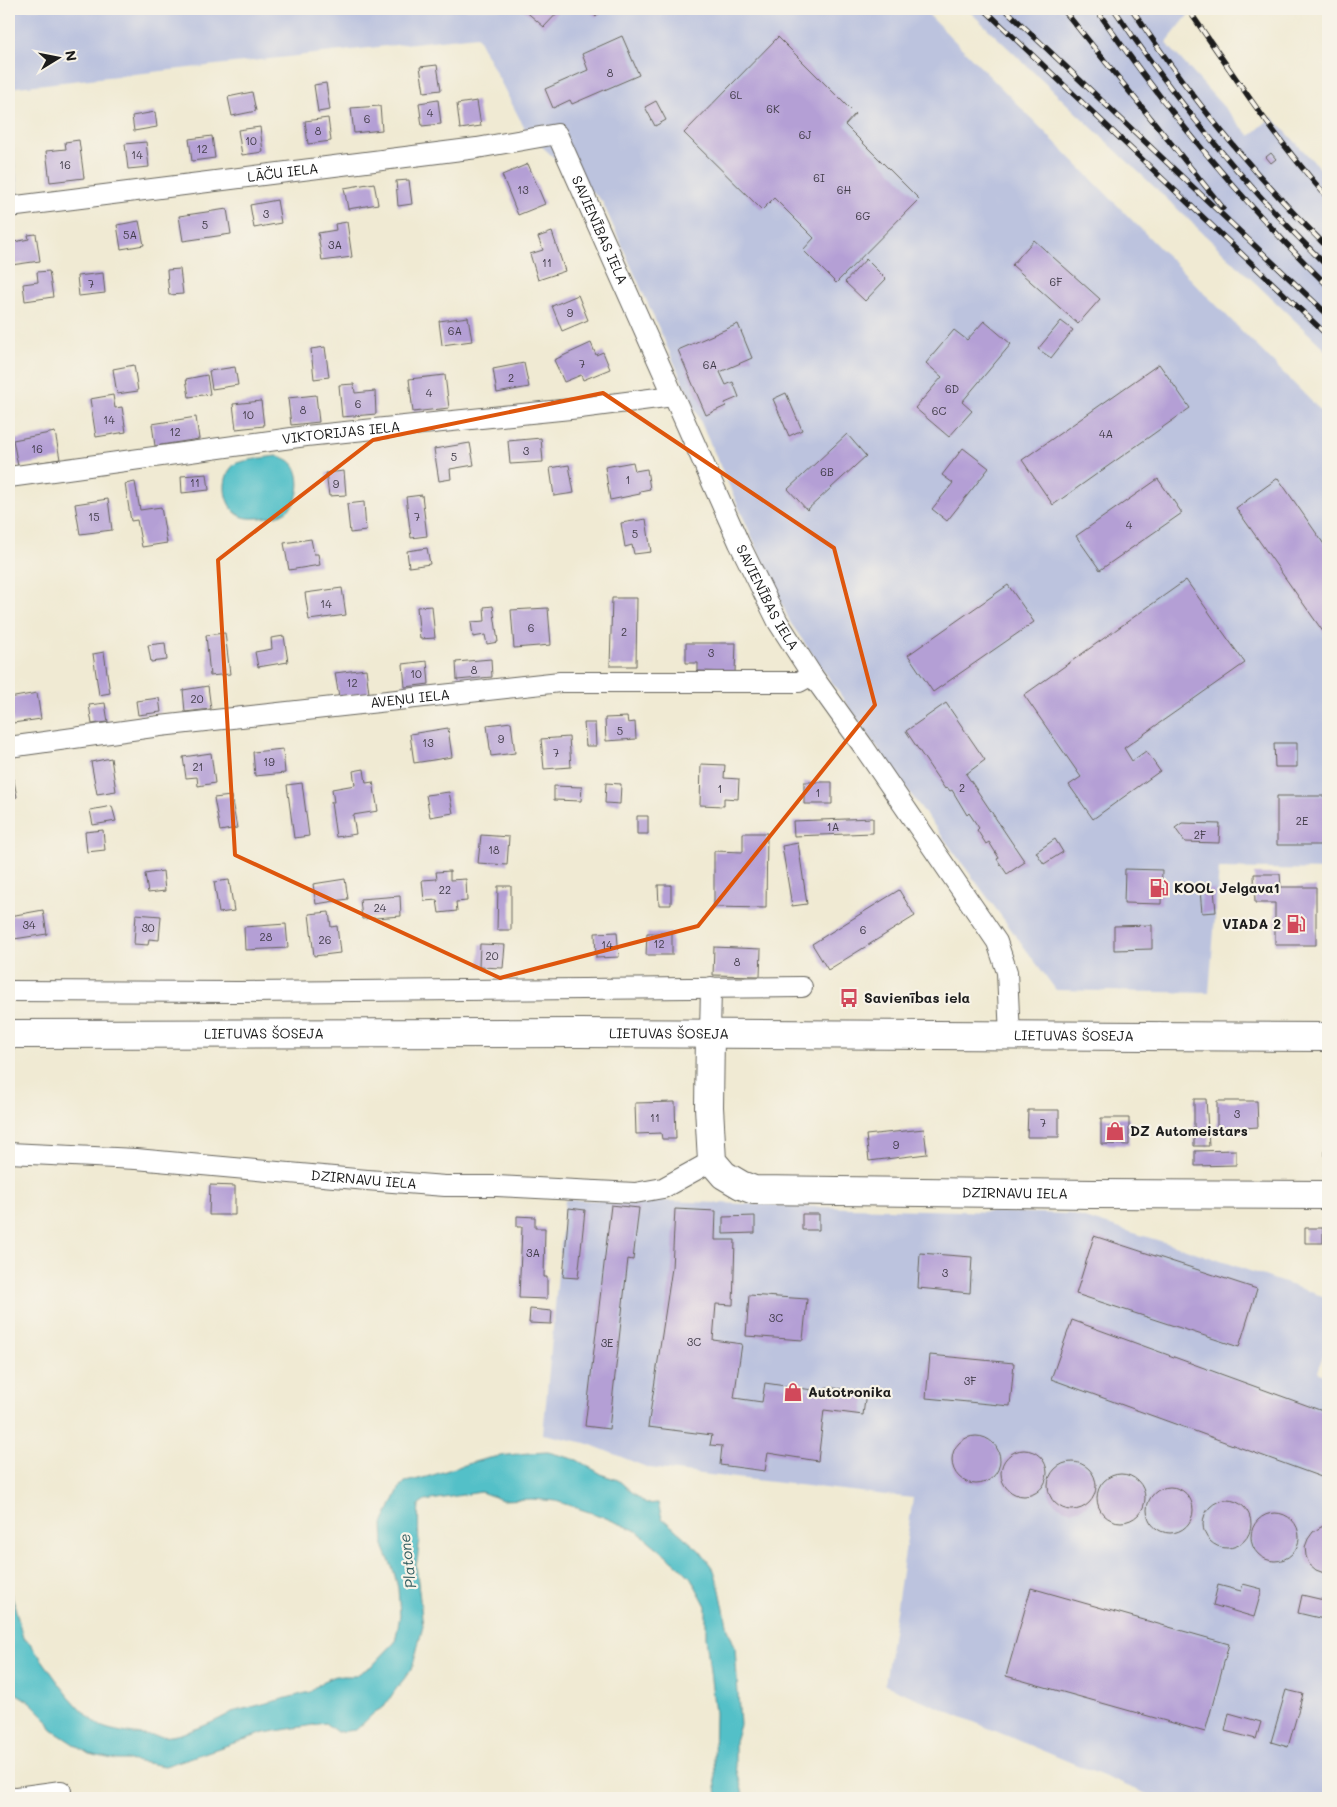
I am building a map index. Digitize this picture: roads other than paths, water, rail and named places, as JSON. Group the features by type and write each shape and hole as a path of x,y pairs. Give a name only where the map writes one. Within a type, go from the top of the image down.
{"main road":[{"name":"LIETUVAS ŠOSEJA","path":"9,1034 710,1034 1328,1037"},
{"path":"710,1034 709,1107 712,1161"},
{"name":"DZIRNAVU IELA","path":"712,1161 724,1175 754,1190 1328,1195"}],"street":[{"name":"LĀČU IELA","path":"9,207 477,148 558,134"},
{"name":"SAVIENĪBAS IELA","path":"558,134 673,396 778,622 812,675 997,942 1007,972 1010,1036"},
{"name":"VIKTORIJAS IELA","path":"9,477 306,436 580,408 673,396"},
{"name":"AVEŅU IELA","path":"9,747 160,726 560,682 799,682 812,675"},
{"path":"9,991 249,992 802,987"},
{"path":"710,1034 711,988"},
{"name":"DZIRNAVU IELA","path":"9,1153 136,1159 416,1184 635,1193 663,1188 712,1161"},
{"path":"9,1798 61,1791"}],"water":[{"path":"276,456 289,461 296,469 299,483 294,503 285,512 276,516 246,518 241,516 230,506 225,492 225,484 230,470 238,463"},
{"name":"Platone","path":"548,1452 577,1460 603,1475 618,1480 646,1504 658,1503 662,1518 700,1551 714,1570 728,1629 735,1647 740,1725 735,1741 735,1763 744,1798 717,1798 714,1761 715,1713 706,1638 706,1606 691,1578 637,1531 601,1516 556,1501 531,1499 502,1500 481,1492 425,1501 419,1505 416,1565 423,1626 412,1669 384,1707 375,1712 356,1730 337,1732 325,1723 264,1733 165,1766 117,1760 89,1754 52,1730 46,1718 30,1702 9,1689 9,1589 23,1638 30,1643 61,1687 79,1707 104,1728 134,1734 177,1735 220,1719 232,1712 310,1692 323,1681 336,1676 355,1676 373,1665 395,1642 400,1616 398,1588 394,1572 384,1548 383,1524 399,1489 405,1482 490,1458"}],"railway":[{"path":"984,9 1328,336"},
{"path":"1005,9 1328,315"},
{"path":"1063,9 1223,208"},
{"path":"1096,9 1149,82 1205,153 1265,221 1328,286"},
{"path":"1114,9 1163,78 1215,144 1270,207 1328,267"},
{"path":"1132,9 1176,73 1224,134 1274,192 1328,248"},
{"path":"1188,9 1272,129 1328,198"}],"place":[{"name":"KOOL Jelgava1","path":"1159,888"},
{"name":"VIADA 2","path":"1296,924"},
{"name":"Savienības iela","path":"849,998"},
{"name":"DZ Automeistars","path":"1115,1131"},
{"name":"Autotronika","path":"793,1392"}]}
